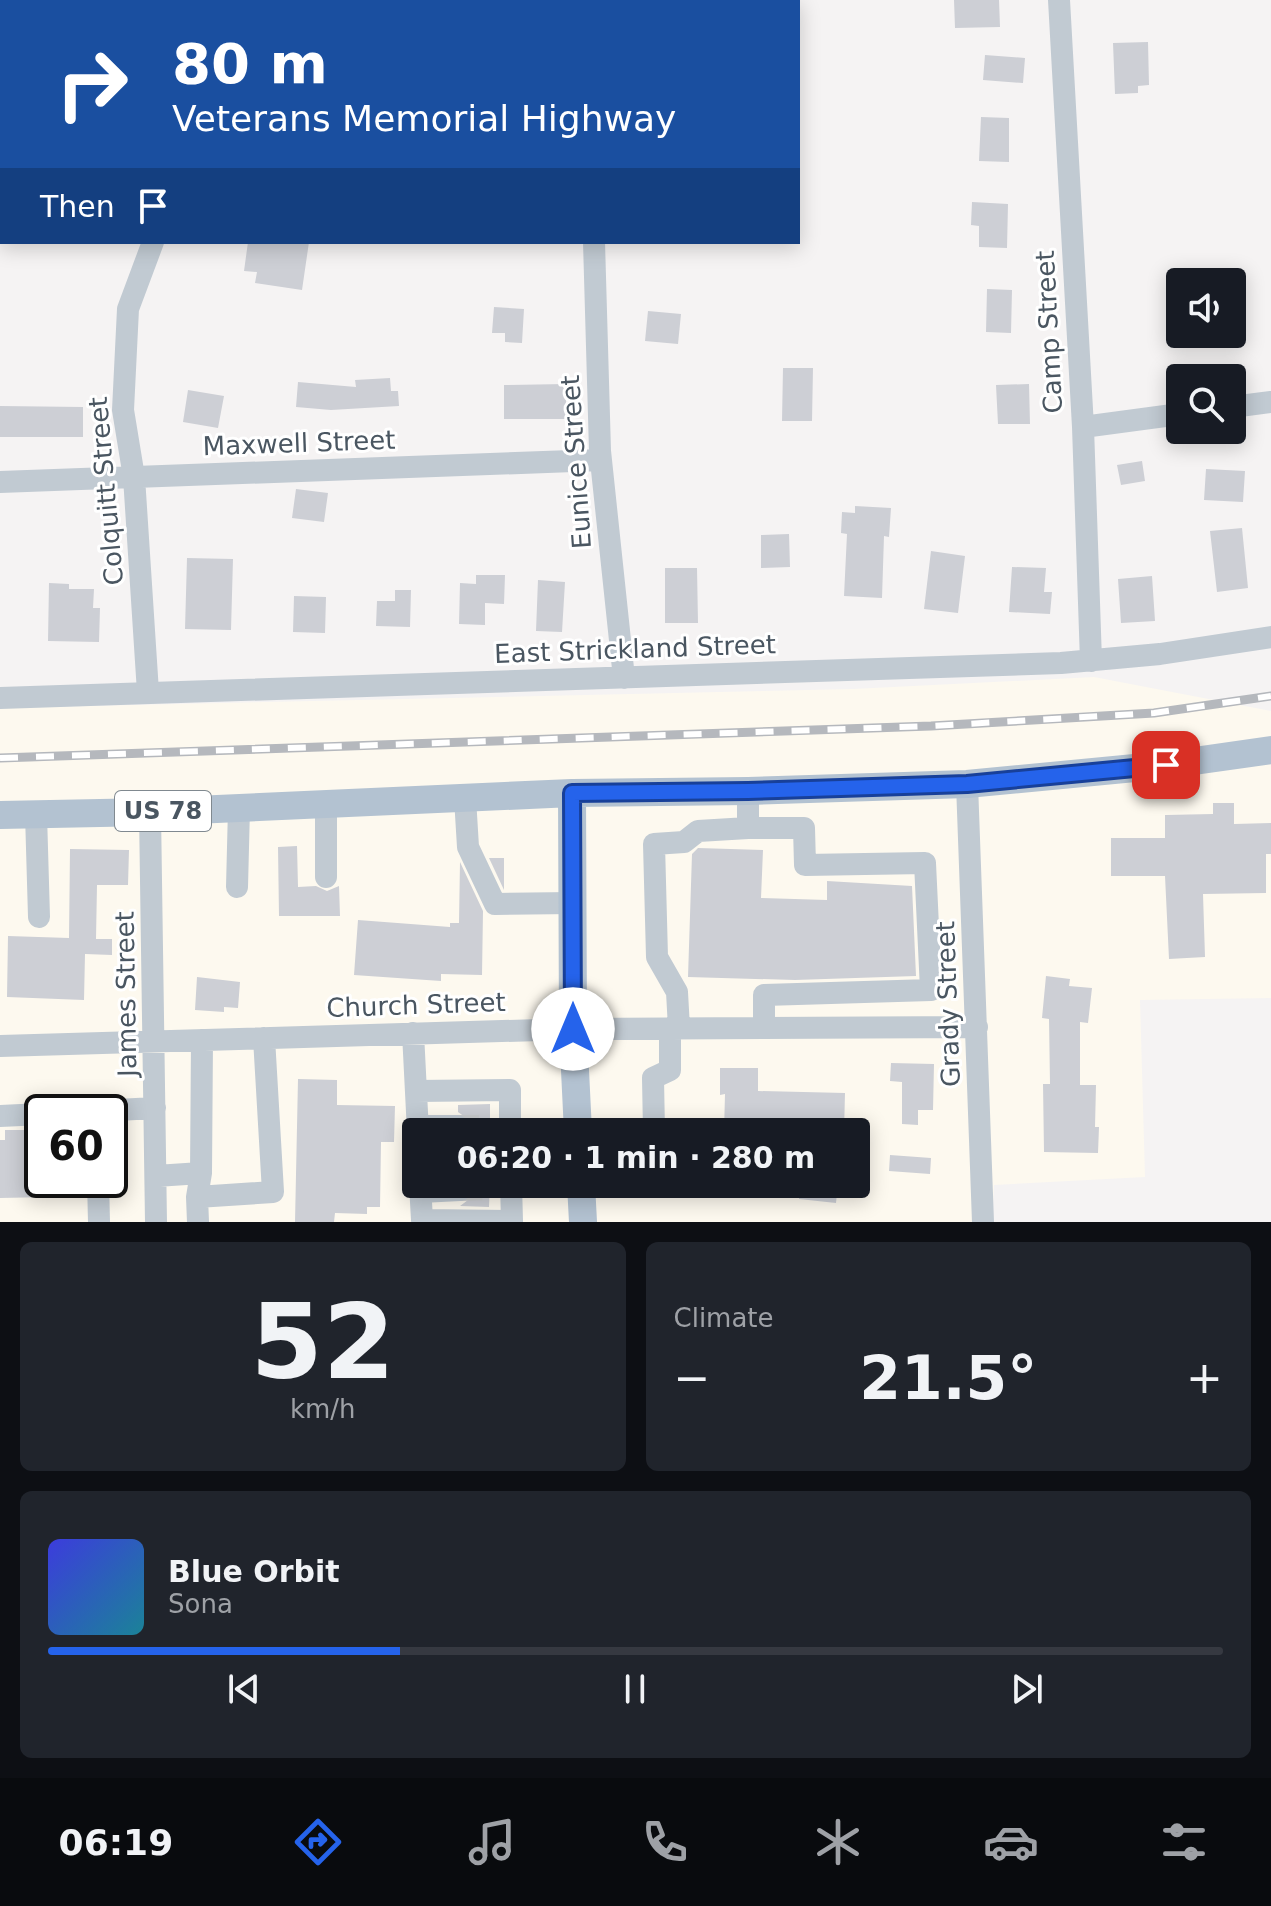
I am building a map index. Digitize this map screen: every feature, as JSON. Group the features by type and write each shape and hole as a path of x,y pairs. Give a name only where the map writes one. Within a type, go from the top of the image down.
{"main road":[{"name":"US 78","path":"0,815 150,812 572,793 967,784 1166,765 1271,750"},
{"path":"572,793 573,1029 577,1118"},
{"path":"582,1198 583,1222"}],"street":[{"name":"Camp Street","path":"1059,0 1083,427 1091,661"},
{"name":"Colquitt Street","path":"148,692 134,477 123,410 128,309 152,244"},
{"name":"Eunice Street","path":"594,244 600,460 624,678"},
{"path":"1246,405 1271,402"},
{"path":"1083,427 1166,416"},
{"name":"Maxwell Street","path":"0,482 600,460"},
{"name":"East Strickland Street","path":"0,698 1091,661 1271,637"},
{"name":"Grady Street","path":"967,784 983,1222"},
{"path":"748,791 748,828"},
{"path":"465,798 468,847 495,904 573,903"},
{"path":"326,804 326,877"},
{"path":"237,887 239,808"},
{"name":"James Street","path":"150,812 156,1222"},
{"path":"36,814 39,917"},
{"path":"654,1118 653,1078 670,1070 677,992 657,957 654,844 684,842 698,831 804,828 805,865 925,863 931,990 764,995 764,1028"},
{"name":"Church Street","path":"0,1046 573,1029 977,1027"},
{"path":"413,1033 417,1118"},
{"path":"197,1197 273,1192 264,1038"},
{"path":"198,1222 202,1040"},
{"path":"416,1091 510,1090 505,1118"},
{"path":"128,1110 155,1108"},
{"path":"0,1116 24,1115"},
{"path":"156,1176 201,1173"},
{"path":"98,1198 99,1222"},
{"path":"421,1198 422,1220 512,1221 506,1198"}],"shaded area":[{"path":"1094,677 1271,711 1271,998 1140,1000 1145,1177 994,1185 992,1222 0,1222 0,708 853,689"}],"building":[{"path":"954,0 999,0 1000,27 955,28"},
{"path":"1148,42 1149,85 1138,86 1138,93 1115,94 1113,43"},
{"path":"985,55 1025,58 1023,83 983,80"},
{"path":"981,117 1009,118 1009,162 979,161"},
{"path":"972,202 1008,204 1007,248 979,247 979,226 971,225"},
{"path":"248,244 309,244 302,290 255,283 257,272 244,271"},
{"path":"987,289 1012,290 1011,333 986,332"},
{"path":"494,307 524,309 522,343 505,342 505,333 492,333"},
{"path":"648,311 681,314 678,344 645,341"},
{"path":"783,368 813,368 812,421 782,421"},
{"path":"390,378 391,391 398,391 399,406 331,410 296,407 298,382 356,387 355,380"},
{"path":"566,384 566,419 504,419 504,385"},
{"path":"1029,384 1030,424 998,424 996,385"},
{"path":"188,390 224,396 218,428 183,422"},
{"path":"0,406 83,407 83,437 0,437"},
{"path":"1142,461 1145,481 1121,485 1117,465"},
{"path":"1206,469 1245,471 1243,502 1204,500"},
{"path":"296,489 328,493 324,522 292,518"},
{"path":"855,506 891,508 889,537 884,536 882,598 844,596 847,534 841,533 842,512 855,513"},
{"path":"1242,528 1248,588 1217,592 1210,531"},
{"path":"789,534 790,567 761,568 761,535"},
{"path":"931,551 965,556 958,613 924,609"},
{"path":"187,558 233,559 231,630 185,629"},
{"path":"1012,567 1046,568 1044,592 1052,592 1050,614 1009,612"},
{"path":"665,568 697,568 698,623 665,623"},
{"path":"476,575 505,575 504,604 485,603 485,625 459,624 460,583 476,584"},
{"path":"1152,576 1155,621 1121,623 1118,579"},
{"path":"538,580 565,582 562,632 536,631"},
{"path":"49,583 69,584 69,589 94,589 93,608 100,608 99,642 48,641"},
{"path":"395,590 411,590 410,627 376,626 377,601 395,601"},
{"path":"294,596 326,597 325,633 293,632"},
{"path":"1213,803 1234,803 1234,824 1271,823 1271,854 1266,854 1266,893 1203,894 1205,957 1169,959 1165,876 1111,876 1111,838 1165,838 1165,815 1213,814"},
{"path":"297,846 298,887 316,886 327,891 339,886 340,916 279,916 278,847"},
{"path":"698,848 763,850 761,898 827,900 827,881 912,886 916,976 795,980 688,977 692,854"},
{"path":"70,849 129,850 128,885 97,885 96,939 112,939 112,955 85,954 84,1000 7,997 8,936 69,938"},
{"path":"489,858 504,858 504,890"},
{"path":"460,862 483,911 482,975 441,974 441,981 354,975 358,920 450,927 450,923 459,923"},
{"path":"1046,976 1070,979 1069,986 1092,988 1088,1023 1080,1022 1080,1085 1096,1085 1098,1153 1044,1152 1043,1084 1050,1084 1049,1019 1042,1018"},
{"path":"197,977 240,982 238,1008 224,1007 224,1012 195,1010"},
{"path":"891,1063 934,1064 933,1110 918,1110 918,1125 902,1124 902,1082 890,1081"},
{"path":"720,1068 758,1068 758,1091 845,1093 844,1118 724,1118 725,1094 720,1095"},
{"path":"298,1079 337,1080 337,1105 395,1106 394,1142 381,1142 380,1207 367,1207 367,1214 335,1213 334,1222 295,1222"},
{"path":"490,1104 490,1118 466,1118 458,1112 458,1105"},
{"path":"5,1130 24,1130 24,1198 0,1198 0,1140 5,1140"},
{"path":"890,1155 931,1158 930,1174 889,1171"},
{"path":"471,1198 489,1198 489,1207 460,1206"},
{"path":"799,1198 837,1198 836,1203"}],"railway":[{"path":"0,758 931,726 1154,713 1271,696"}],"route":[{"path":"573,1029 572,793 967,784 1166,765"}]}
